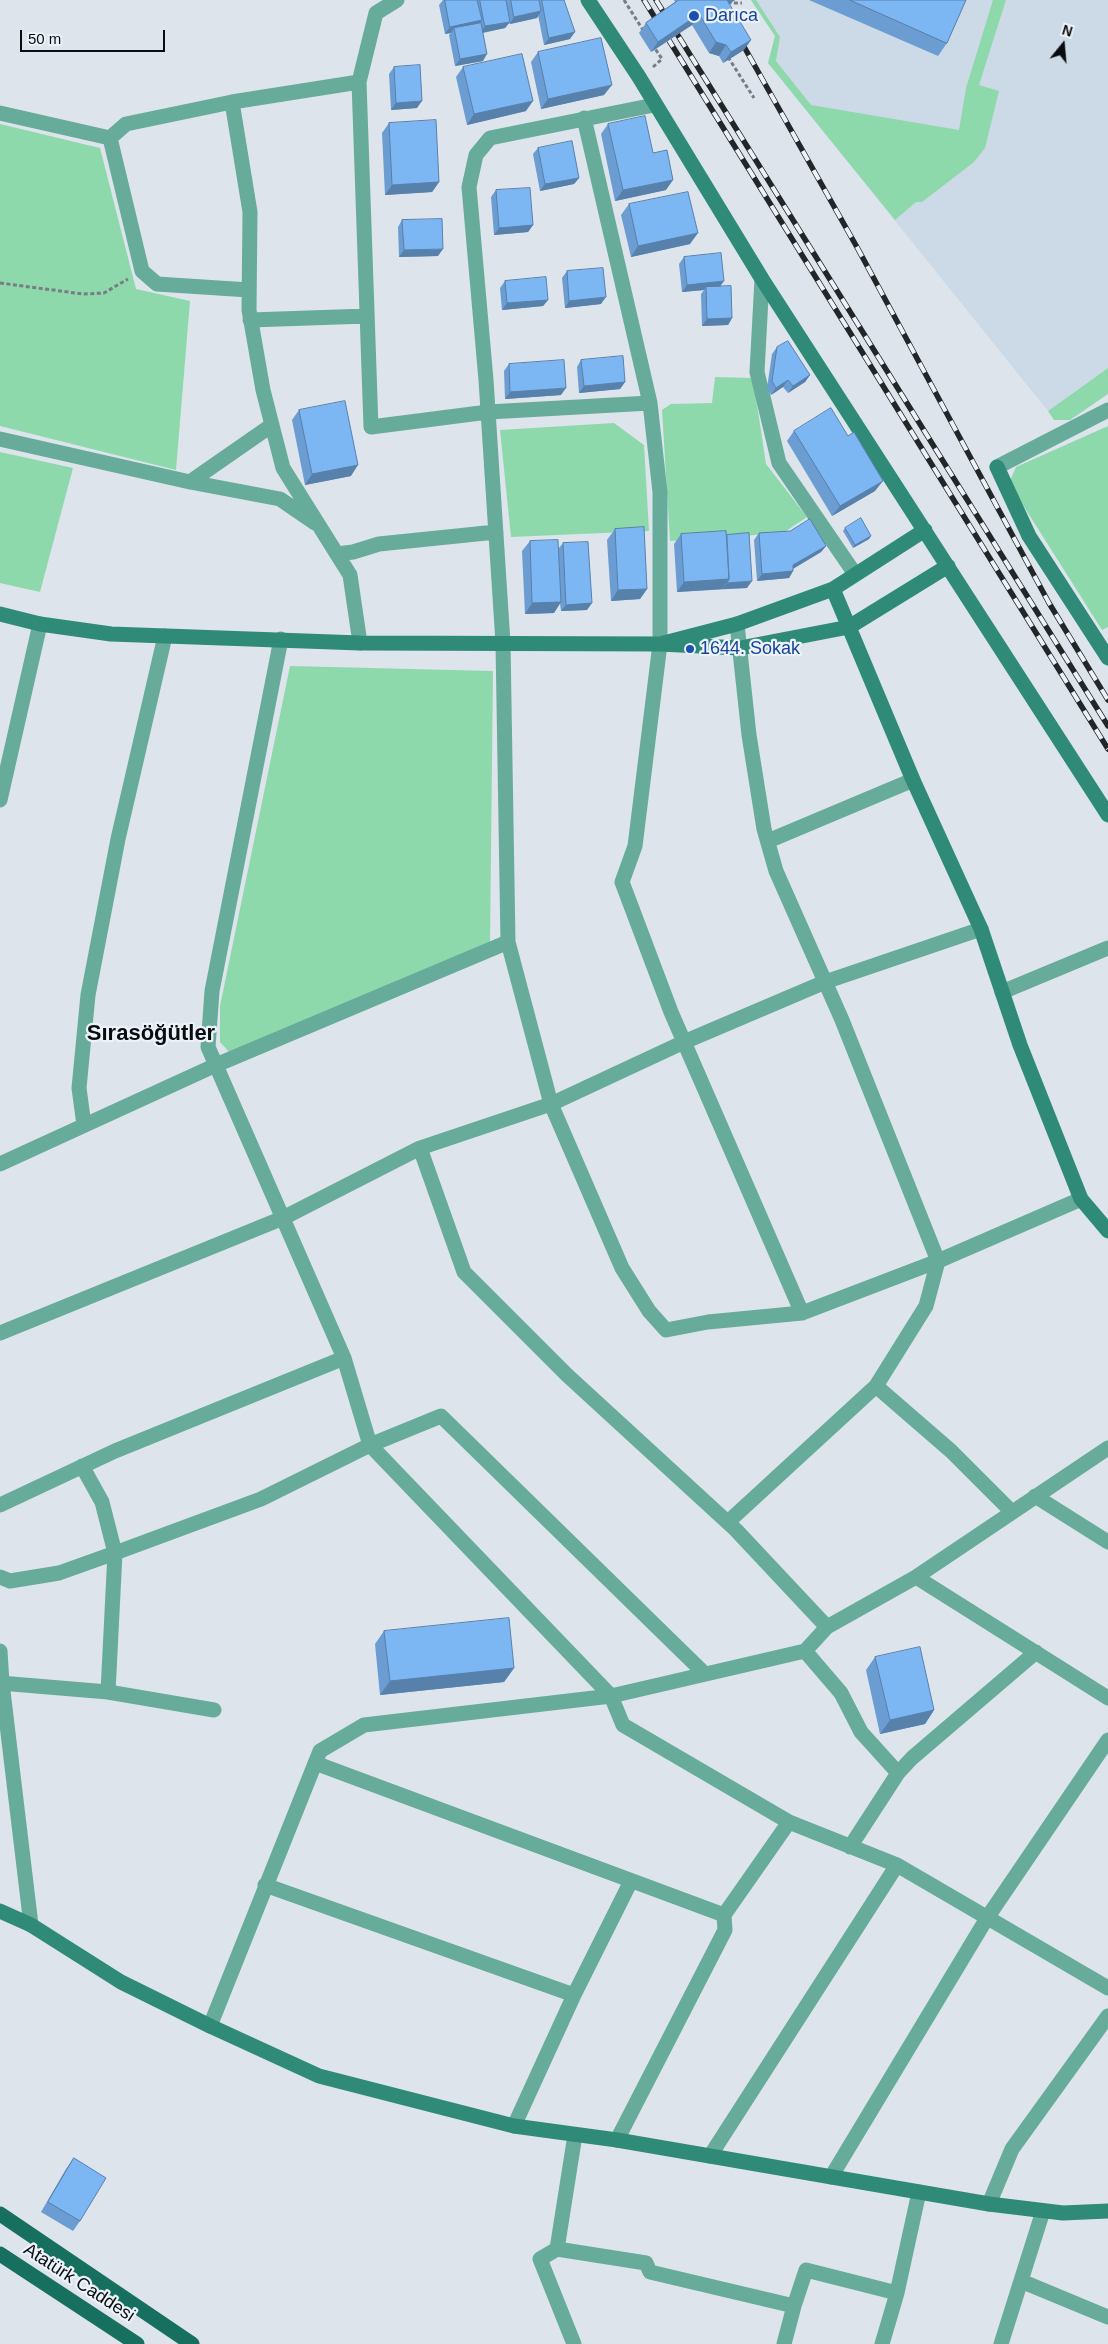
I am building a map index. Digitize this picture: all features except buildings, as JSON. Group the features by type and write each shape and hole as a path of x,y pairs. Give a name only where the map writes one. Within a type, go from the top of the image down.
{"main road":[{"path":"0,2214 192,2344"},
{"name":"Atatürk Caddesi","path":"0,2254 137,2344"}],"street":[{"path":"397,0 376,13 359,82 371,427 488,412 650,404"},
{"path":"588,0 639,77 654,105 762,279 1108,815"},
{"path":"110,138 126,124 232,102 359,82"},
{"path":"232,102 250,212 250,320 262,390 283,468 350,575 360,643"},
{"path":"654,105 490,138 476,155 469,187 488,412 503,643 508,942 551,1104 622,1268 649,1311 666,1330 708,1322 802,1313 938,1261 1082,1199"},
{"path":"0,114 110,138"},
{"path":"584,118 650,404 660,492 660,644 635,846 622,882 684,1042 802,1313"},
{"path":"110,138 142,271 157,284 249,290"},
{"path":"762,279 757,372 779,463 855,574"},
{"path":"250,320 367,316"},
{"path":"1108,410 997,467 1029,536 1108,658"},
{"path":"190,482 272,425"},
{"path":"0,439 190,482 280,499 320,526"},
{"path":"660,644 737,624 832,588 925,530"},
{"path":"337,554 353,552 379,544 496,532"},
{"path":"0,614 40,624 111,634 360,643 660,644 740,648 849,627 948,566"},
{"path":"832,588 913,780 981,929 1020,1045 1082,1199 1108,1230"},
{"path":"0,800 40,624"},
{"path":"728,1522 876,1386 926,1306 938,1261 825,982 776,872 768,841 750,735 737,624"},
{"path":"84,1125 79,1088 88,995 118,839 165,636"},
{"path":"281,639 212,991 208,1047 344,1358 370,1445 610,1696 623,1725 789,1822 897,1865 1108,1988"},
{"path":"768,841 913,780"},
{"path":"0,1333 283,1218 420,1148 551,1104 684,1042 825,982 981,929"},
{"path":"0,1164 216,1065 508,942"},
{"path":"1002,992 1108,948"},
{"path":"420,1148 464,1272 567,1375 728,1522 827,1627"},
{"path":"0,1506 82,1466 344,1358"},
{"path":"876,1386 951,1452 1011,1511"},
{"path":"0,1577 10,1581 59,1573 115,1553 261,1499 370,1445 441,1416 704,1674"},
{"path":"210,2026 320,1751 364,1725 610,1696 805,1650 827,1627 916,1577 1011,1511 1108,1448"},
{"path":"82,1466 102,1502 115,1553 108,1692"},
{"path":"1035,1496 1108,1542"},
{"path":"916,1577 1108,1698"},
{"path":"805,1650 841,1693 861,1732 898,1773"},
{"path":"0,1652 1,1683 31,1926"},
{"path":"850,1847 898,1773 912,1758 1036,1652"},
{"path":"1,1683 108,1692 214,1710"},
{"path":"831,2177 987,1918 1108,1740"},
{"path":"315,1763 724,1915"},
{"path":"617,2140 725,1930 724,1915 789,1822"},
{"path":"710,2156 897,1865"},
{"path":"514,2126 574,1994 631,1881"},
{"path":"265,1885 574,1994"},
{"path":"0,1911 31,1926 121,1982 210,2026 319,2076 514,2126 617,2140 988,2204 1063,2213 1107,2209"},
{"path":"988,2204 1012,2149 1108,2016"},
{"path":"557,2249 575,2135"},
{"path":"882,2344 897,2293 920,2192"},
{"path":"1001,2344 1043,2211"},
{"path":"574,2344 540,2259 557,2249 646,2263 650,2272 794,2306"},
{"path":"784,2344 806,2270 897,2293"},
{"path":"1021,2282 1108,2317"}],"path":[{"path":"624,0 643,30"},
{"path":"730,2 742,3"},
{"path":"651,42 656,50"},
{"path":"724,52 754,98"},
{"path":"0,283 84,294 104,293 142,271"}],"shaded area":[{"path":"751,0 1108,0 1108,368 1048,411 768,63 775,36"}],"green space":[{"path":"751,0 756,0 780,37 776,61 811,105 959,130 966,88 993,0 1006,0 979,85 999,91 985,148 974,162 922,202 916,202 895,220 768,63 775,36"},
{"path":"0,124 100,148 136,289 190,301 176,470 0,426"},
{"path":"1108,368 1108,394 1070,420 1054,420 1048,411"},
{"path":"715,377 753,378 766,464 807,517 783,533 670,541 662,410 671,404 712,403"},
{"path":"614,423 644,445 649,531 511,537 500,430"},
{"path":"1108,426 1108,627 1102,630 1009,483 1016,467"},
{"path":"0,452 73,468 40,592 0,583"},
{"path":"290,666 493,671 490,943 230,1053 220,1042 220,1006"}],"railway":[{"path":"644,0 1108,749"},
{"path":"656,0 1108,726"},
{"path":"738,36 858,249 1049,603 1108,700"}],"place":[{"name":"Darıca","path":"694,16"},
{"name":"1644. Sokak","path":"690,649"}],"district":[{"name":"Sırasöğütler","path":"151,1034"}]}
